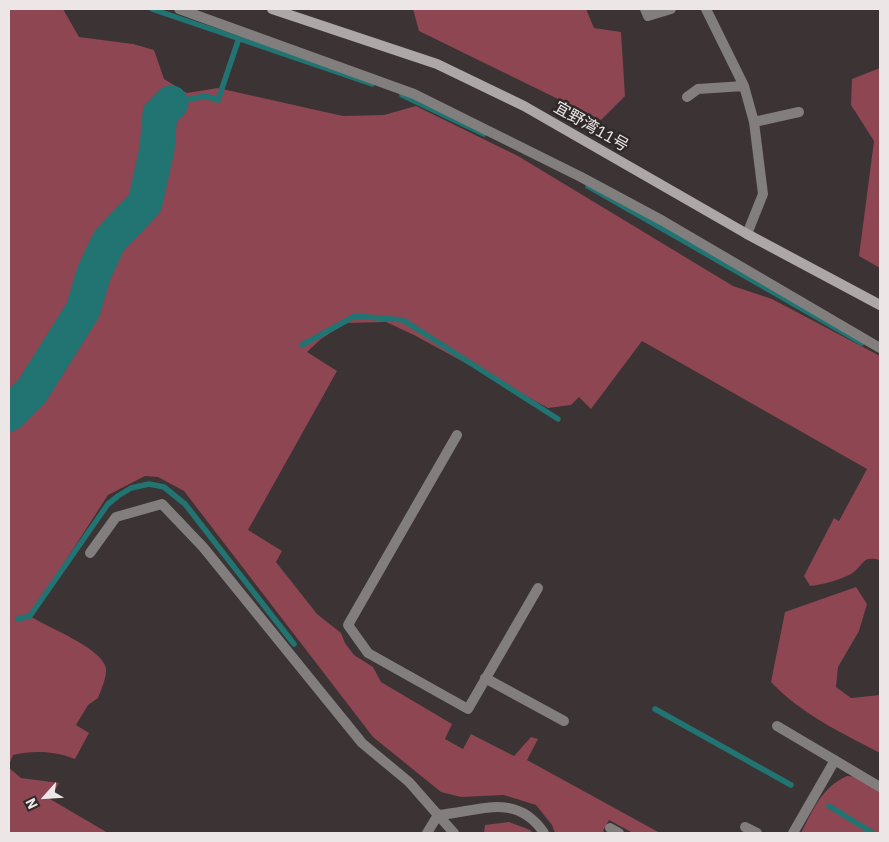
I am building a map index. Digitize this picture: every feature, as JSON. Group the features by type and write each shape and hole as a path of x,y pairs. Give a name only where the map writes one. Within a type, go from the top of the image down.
{"street":[{"path":"179,9 414,94 581,177 662,221 880,348"},
{"name":"宜野湾11号","path":"272,9 437,64 524,106 747,234 880,305"},
{"path":"645,9 648,16 671,9"},
{"path":"706,9 744,86 754,122 763,194 747,234"},
{"path":"687,97 698,90 744,86"},
{"path":"754,122 799,112"},
{"path":"457,435 348,625 368,653 468,709 538,588"},
{"path":"90,553 116,517 162,504 203,547 362,743 408,782 454,833"},
{"path":"485,678 564,720"},
{"path":"777,726 880,787"},
{"path":"793,833 835,760"},
{"path":"426,833 438,815 498,806 518,810 537,824 544,833"},
{"path":"745,827 757,833"}],"shaded area":[{"path":"9,9 63,9 79,37 133,44 154,50 164,79 187,93 218,88 343,116 384,115 416,106 518,156 733,286 772,299 880,356 880,560 870,559 864,561 846,577 810,586 804,576 834,518 839,521 867,469 642,341 591,409 579,397 571,405 548,408 414,335 386,322 346,323 321,339 307,352 337,371 248,530 282,551 276,562 317,614 341,633 345,643 354,655 373,667 381,682 452,724 445,739 463,749 471,734 514,756 531,737 538,739 527,760 660,833 633,833 609,820 603,831 606,833 555,833 552,825 536,805 504,795 461,797 441,792 373,737 184,491 158,477 145,476 108,495 30,616 85,645 102,660 106,672 98,698 88,705 76,725 89,733 75,759 52,753 28,752 13,755 9,765"},
{"path":"413,9 586,9 594,28 621,32 625,96 601,120 419,31"},
{"path":"880,68 880,268 859,256 874,141 851,105 852,79"},
{"path":"856,587 867,604 859,631 838,667 836,687 851,698 880,695 880,753 837,730 795,704 771,682 785,612"},
{"path":"9,768 21,778 59,783 50,799 108,833 9,833"},
{"path":"847,776 858,777 880,789 880,833 801,833 819,800 831,786"},
{"path":"509,822 533,833 484,833 485,825"}],"waterway":[{"path":"152,9 372,84"},
{"path":"171,103 205,96 218,100 239,38"},
{"path":"402,95 484,134"},
{"path":"9,414 32,391 83,310 94,273 109,241 145,203 157,149 160,114 171,103"},
{"path":"588,186 862,343"},
{"path":"302,345 355,316 403,320 558,419"},
{"path":"18,619 30,616 108,504 131,488 149,484 164,487 185,504 294,644"},
{"path":"655,709 791,785"},
{"path":"829,806 873,833"}]}
